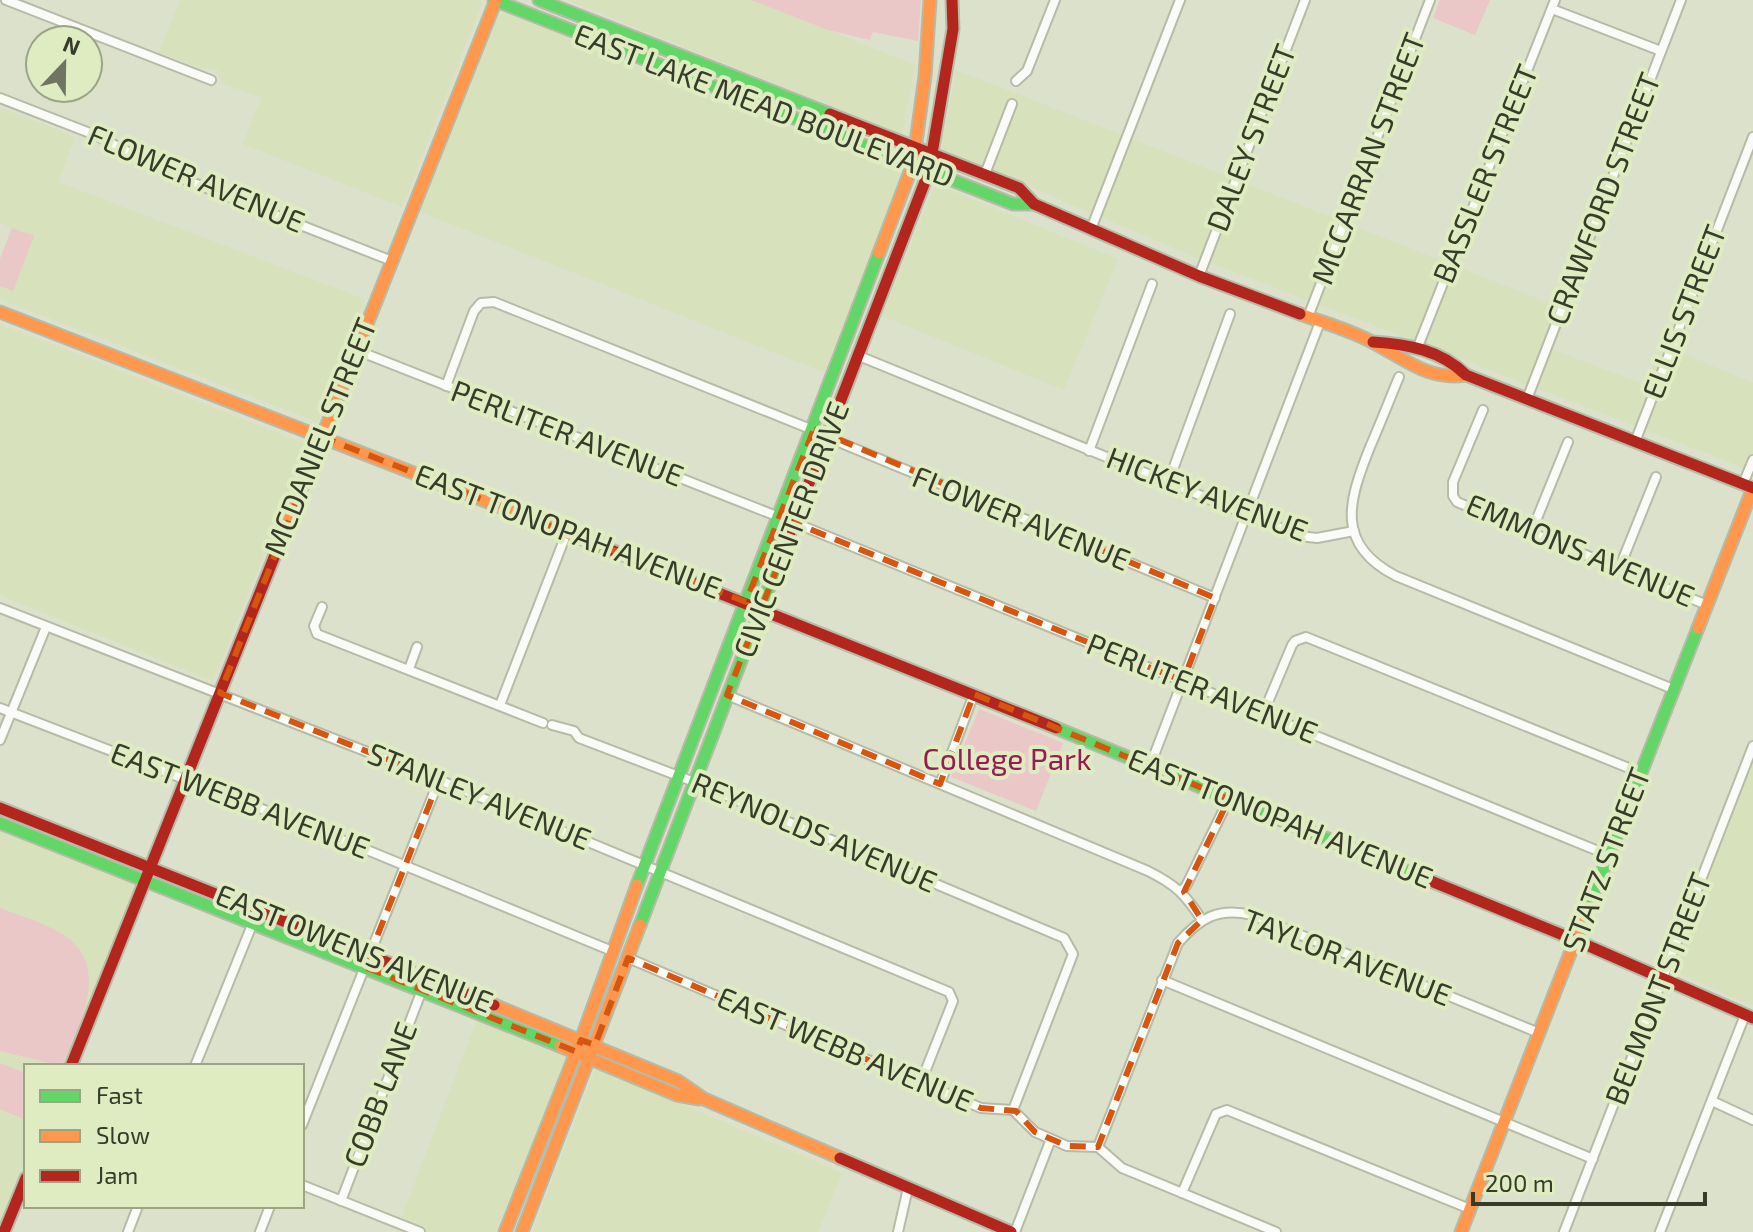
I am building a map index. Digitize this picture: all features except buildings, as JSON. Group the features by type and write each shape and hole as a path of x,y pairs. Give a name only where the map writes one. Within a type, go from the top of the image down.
{"main road":[{"name":"EAST LAKE MEAD BOULEVARD","path":"495,0 1013,204 1034,204"},
{"name":"MCDANIEL STREET","path":"72,1064 495,0"},
{"name":"EAST LAKE MEAD BOULEVARD","path":"539,0 1019,188 1034,204 1199,276 1373,342 1396,359 1450,380 1466,375"},
{"name":"CIVIC CENTER DRIVE","path":"505,1232 579,1046 612,951 913,164 926,63 930,0"},
{"name":"CIVIC CENTER DRIVE","path":"522,1232 929,171 953,29 952,0"},
{"path":"689,76 694,61"},
{"name":"EAST TONOPAH AVENUE","path":"0,312 761,608 1575,940 1749,1016"},
{"name":"EAST LAKE MEAD BOULEVARD","path":"1373,342 1402,343 1456,364 1466,375 1750,487"},
{"path":"829,387 823,424 825,435 829,438"},
{"path":"810,484 810,469 817,443 813,430"},
{"name":"STATZ STREET","path":"1461,1232 1707,605 1750,487"},
{"name":"EAST OWENS AVENUE","path":"0,808 61,833 252,923 367,961 579,1046"},
{"name":"EAST OWENS AVENUE","path":"0,823 44,841 258,910 422,990 593,1051 677,1095 704,1099 1013,1232"},
{"path":"44,841 61,833"},
{"path":"4,1232 24,1183"},
{"path":"513,1212 517,1222 513,1232"}],"street":[{"path":"6,0 211,80"},
{"path":"1016,81 1027,71 1055,0"},
{"path":"1091,229 1180,0"},
{"name":"DALEY STREET","path":"1199,276 1305,0"},
{"name":"MCCARRAN STREET","path":"1308,317 1430,0"},
{"name":"CRAWFORD STREET","path":"1527,399 1681,0"},
{"path":"1554,4 1661,51"},
{"name":"BASSLER STREET","path":"1417,349 1554,4"},
{"name":"FLOWER AVENUE","path":"0,98 95,135 176,176 392,261"},
{"path":"985,174 1012,104"},
{"name":"ELLIS STREET","path":"1635,442 1753,137"},
{"path":"1089,451 1152,284"},
{"path":"446,386 474,311 481,303 494,302 813,430"},
{"path":"1168,483 1230,314"},
{"path":"1150,766 1320,322"},
{"name":"PERLITER AVENUE","path":"356,350 779,517"},
{"name":"HICKEY AVENUE","path":"859,356 1300,536 1317,538 1354,531 1366,555 1389,572 1673,689"},
{"path":"1354,531 1351,498 1399,377"},
{"name":"EMMONS AVENUE","path":"1483,410 1453,482 1453,496 1457,502 1707,605"},
{"name":"FLOWER AVENUE","path":"829,438 1215,598"},
{"path":"1531,533 1568,442"},
{"name":"STATZ STREET","path":"1750,487 1753,460"},
{"path":"1619,569 1656,477"},
{"name":"PERLITER AVENUE","path":"795,523 1608,855"},
{"path":"500,705 567,532"},
{"name":"REYNOLDS AVENUE","path":"322,607 314,626 317,634 547,724 574,731 579,738 679,776 1064,938 1073,954 1013,1110"},
{"name":"STANLEY AVENUE","path":"0,608 439,780 949,992 953,1001 921,1082"},
{"path":"0,740 46,627"},
{"path":"1263,714 1292,645 1306,637 1641,773"},
{"path":"409,669 417,647"},
{"path":"940,784 974,694"},
{"name":"TAYLOR AVENUE","path":"727,695 1148,871 1181,891 1202,920 1214,914 1239,912 1252,915 1539,1033"},
{"name":"EAST WEBB AVENUE","path":"0,708 405,865 612,951"},
{"name":"BELMONT STREET","path":"1564,1232 1753,746"},
{"path":"304,1120 439,780"},
{"path":"1181,891 1229,799"},
{"path":"196,1064 258,910"},
{"path":"1202,920 1178,943 1098,1147 1122,1168 1276,1232"},
{"name":"EAST WEBB AVENUE","path":"628,958 981,1108 1013,1110 1035,1132 1067,1146 1098,1147"},
{"path":"1162,980 1593,1159"},
{"name":"COBB LANE","path":"341,1201 422,990"},
{"path":"1660,1232 1749,1016"},
{"path":"1712,1101 1753,1120"},
{"path":"1182,1193 1216,1114 1227,1110 1470,1209"},
{"path":"1013,1232 1051,1139"},
{"path":"304,1186 420,1232"},
{"path":"898,1232 908,1188"},
{"path":"128,1232 137,1208"},
{"path":"260,1232 269,1208"}],"highlighted area":[{"path":"814,429 1215,598 1183,681 795,523 727,695 940,784 974,694 1229,799 1184,892 1202,920 1178,943 1098,1147 1067,1146 1035,1132 1016,1111 981,1108 628,958 595,1045 581,1040 577,1052 365,967 439,780 220,693 322,437 746,602"}],"shaded area":[{"path":"180,0 475,0 482,3 402,207 243,144 261,98 223,83 217,69 201,68 159,52"},
{"path":"567,0 751,0 915,65 902,134"},
{"path":"506,13 899,170 901,175 896,192 824,372 418,211 496,20 500,14"},
{"path":"956,70 1567,310 1554,350 1645,385 1663,345 1753,383 1753,471 1193,256 941,149"},
{"path":"0,108 75,137 58,182 364,299 318,422 0,299 0,258 12,228 0,223"},
{"path":"935,184 1118,259 1064,390 882,316"},
{"path":"0,324 308,445 213,681 0,595"},
{"path":"1753,763 1753,1006 1672,970"},
{"path":"0,827 139,883 66,1064 24,1064 24,1166 0,1226"},
{"path":"477,1020 568,1056 496,1232 396,1232"},
{"path":"596,1067 842,1173 818,1232 532,1232"}],"green space":[{"path":"751,0 921,0 918,41 873,32 870,40 828,30"},
{"path":"1440,0 1490,0 1475,35 1433,18"},
{"path":"12,228 34,236 13,291 0,286 0,259"},
{"name":"College Park","path":"979,709 1063,743 1036,811 951,777"},
{"path":"0,908 64,935 78,948 86,963 89,980 83,1015 63,1064 0,1051"},
{"path":"0,1063 24,1072 24,1119 0,1109"}],"traffic: fast":[{"path":"494,0 1013,204 1034,204"},
{"path":"539,0 830,114"},
{"path":"637,885 879,253"},
{"path":"640,925 789,535"},
{"path":"1582,923 1698,628"},
{"path":"1056,728 1421,877"},
{"path":"0,823 560,1046"}],"traffic: slow":[{"path":"285,530 496,0"},
{"path":"879,253 913,164 925,76 930,0"},
{"path":"0,312 611,550"},
{"path":"1300,314 1364,338 1428,371 1439,375 1466,375"},
{"path":"1698,628 1753,488"},
{"path":"505,1232 581,1040 637,885"},
{"path":"1461,1232 1582,923"},
{"path":"522,1232 640,925"},
{"path":"494,1005 678,1081 704,1099 840,1158"},
{"path":"560,1046 677,1095 699,1099"}],"traffic: jam":[{"path":"789,535 929,171 953,29 952,0"},
{"path":"830,114 1019,188 1034,204 1199,276 1300,314"},
{"path":"1373,342 1398,344 1435,354 1466,375 1753,488"},
{"path":"72,1064 285,530"},
{"path":"611,550 1056,728"},
{"path":"0,808 494,1005"},
{"path":"1421,877 1753,1018"},
{"path":"840,1158 1011,1232"},
{"path":"4,1232 24,1183"}]}
